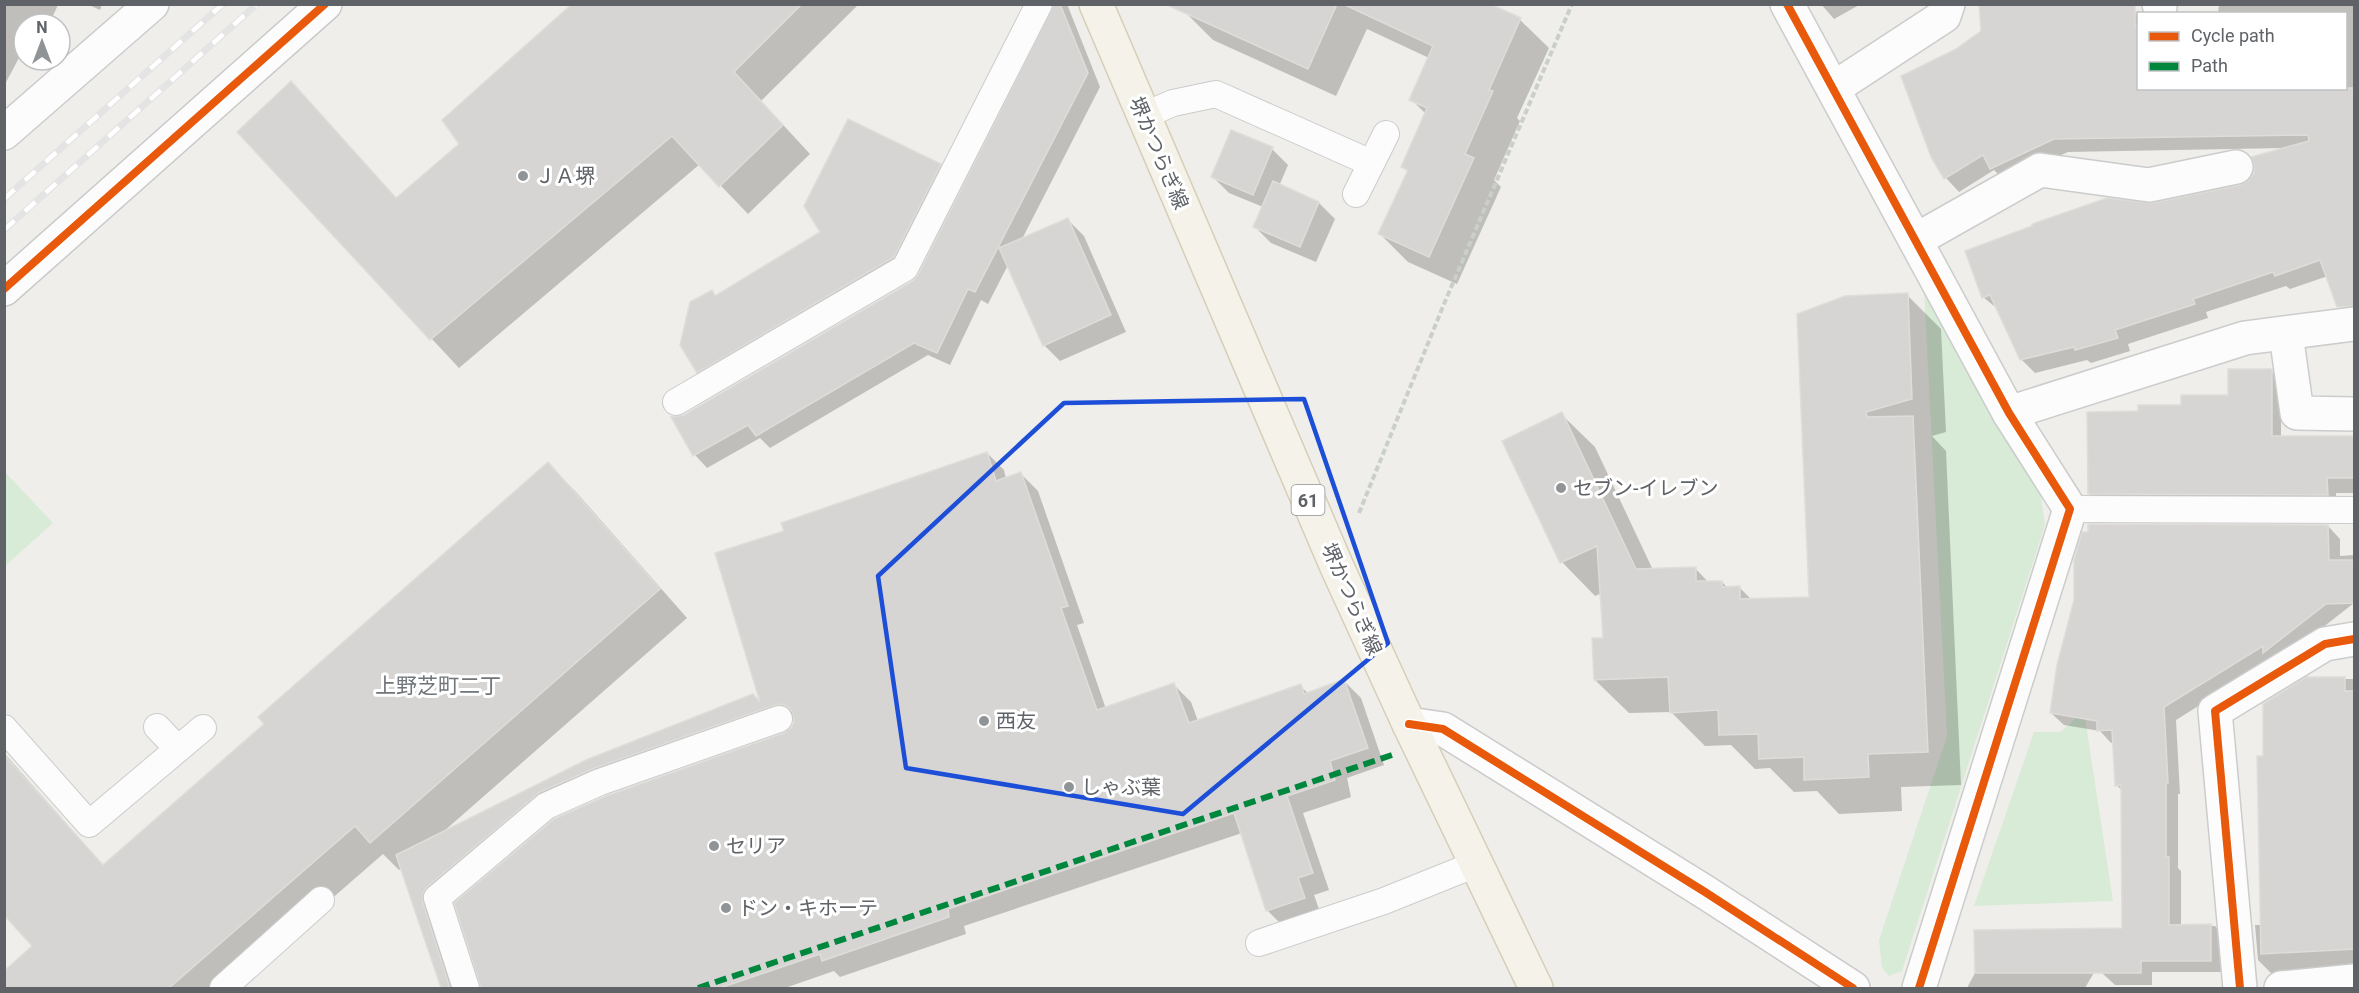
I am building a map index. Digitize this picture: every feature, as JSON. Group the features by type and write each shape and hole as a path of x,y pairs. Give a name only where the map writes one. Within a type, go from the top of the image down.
{"main road":[{"name":"堺かつらぎ線","path":"1096,4 1337,567 1409,724 1536,988"}],"street":[{"path":"4,133 152,4"},
{"path":"4,289 326,4"},
{"path":"1788,4 2009,413 2070,509 1918,988"},
{"path":"1834,88 1944,16 1948,4"},
{"path":"1916,240 2040,170 2149,185 2236,167"},
{"path":"2009,413 2245,338 2355,324"},
{"path":"2286,334 2297,413 2355,414"},
{"path":"2240,988 2215,711 2325,644 2355,639"},
{"path":"1409,724 1443,729 1705,892 1852,988"},
{"path":"2281,988 2355,981"}],"lane":[{"path":"676,402 905,268 1039,4"},
{"path":"1143,116 1173,103 1216,94 1371,163"},
{"path":"1356,194 1386,134"},
{"path":"2070,509 2355,510"},
{"path":"466,988 437,898 546,806 600,782 779,719"},
{"path":"157,727 178,749"},
{"path":"4,728 89,824 202,728"},
{"path":"1259,943 1384,901 1476,864"},
{"path":"223,988 321,900"}],"path":[{"path":"1337,567 1444,304 1572,4"}],"highlighted area":[{"path":"1304,399 1388,643 1183,814 906,768 878,576 1064,403"}],"green space":[{"path":"1924,290 2040,491 2045,525 1902,971 1889,976 1882,968 1879,940 1947,736"},
{"path":"4,471 53,523 5,566 4,566"},
{"path":"2084,711 2113,901 1974,906 2034,732 2060,732"}],"building":[{"name":"ＪＡ堺","path":"572,4 802,4 734,72 783,125 719,187 672,136 430,340 237,132 291,81 396,198 459,144 442,120"},
{"path":"1054,4 1060,4 1088,73 975,292 968,289 937,353 914,343 756,436 748,425 693,456 671,417 684,415 913,281 918,275"},
{"path":"1165,4 1337,4 1308,69"},
{"path":"1343,4 1490,4 1521,18 1489,90 1493,91 1465,154 1474,158 1429,257 1378,234 1408,170 1401,167 1427,108 1409,100 1433,46"},
{"path":"1979,4 2135,4 2137,90 2347,90 2347,88 2355,88 2355,306 2337,307 2320,260 2275,276 2273,272 2193,299 2195,304 2115,330 2118,338 2075,350 2074,347 2020,360 1990,295 1982,298 1965,251 2032,226 2032,224 2107,198 2152,203 2240,185 2248,181 2254,173 2251,157 2309,141 2308,135 2054,139 1990,169 1983,155 1944,179 1931,157 1901,76 1956,49 1981,31"},
{"path":"848,119 941,164 894,257 697,373 680,345 690,302 712,290 715,296 820,232 804,206"},
{"path":"1231,130 1273,147 1253,195 1211,177"},
{"path":"1273,181 1319,202 1300,247 1253,227"},
{"path":"1068,218 1111,315 1043,346 999,248"},
{"path":"1908,293 1912,399 1866,412 1867,417 1913,416 1928,752 1868,754 1869,777 1804,780 1804,757 1759,759 1758,734 1719,735 1718,710 1670,713 1668,677 1594,680 1592,638 1603,638 1597,546 1560,563 1502,441 1562,412 1636,569 1696,567 1696,581 1722,581 1722,587 1740,586 1740,599 1809,597 1797,314 1845,296"},
{"path":"2228,369 2272,369 2272,436 2354,436 2354,478 2327,478 2328,495 2088,494 2087,412 2138,411 2138,405 2181,405 2181,395 2228,395"},
{"name":"西友","path":"987,452 996,481 1021,472 1068,606 1061,608 1097,710 1174,683 1189,723 1301,684 1304,694 1344,679 1368,748 1330,761 1335,780 1287,796 1313,873 1298,878 1305,898 1266,911 1234,813 948,909 949,917 822,961 820,954 720,988 481,988 454,903 554,819 606,796 784,733 791,728 794,722 793,713 782,704 595,768 540,792 427,887 423,893 423,903 450,988 441,988 396,855 586,760 753,694 760,702 715,553 784,531 781,523"},
{"path":"548,462 660,589 370,843 355,826 169,988 4,988 4,971 32,946 4,915 4,755 103,865 264,724 258,717"},
{"path":"2088,524 2328,525 2329,560 2355,560 2355,603 2326,604 2263,653 2263,646 2164,707 2168,783 2166,783 2166,857 2169,857 2169,925 2211,924 2211,961 2141,961 2141,973 1975,973 1974,930 2122,928 2121,785 2115,786 2112,730 2097,731 2097,721 2050,713 2057,665 2074,600 2074,560 2082,532 2088,532"},
{"path":"2306,677 2345,677 2345,691 2355,691 2355,949 2261,954 2257,756 2263,756 2263,704"}],"railway":[{"path":"4,199 223,4"},
{"path":"4,230 257,4"}],"marked path":[{"path":"698,988 1392,755"}],"cycle path":[{"path":"4,289 325,4"},
{"path":"1787,4 2009,413 2070,509 1919,988"},
{"path":"2240,988 2215,711 2325,644 2354,639"},
{"path":"1409,724 1443,729 1705,892 1853,988"}],"place":[{"name":"ＪＡ堺","path":"523,176"},
{"name":"セブン-イレブン","path":"1561,488"},
{"name":"西友","path":"984,721"},
{"name":"しゃぶ葉","path":"1069,787"},
{"name":"セリア","path":"714,846"},
{"name":"ドン・キホーテ","path":"726,908"}],"district":[{"name":"上野芝町二丁","path":"438,686"}]}
